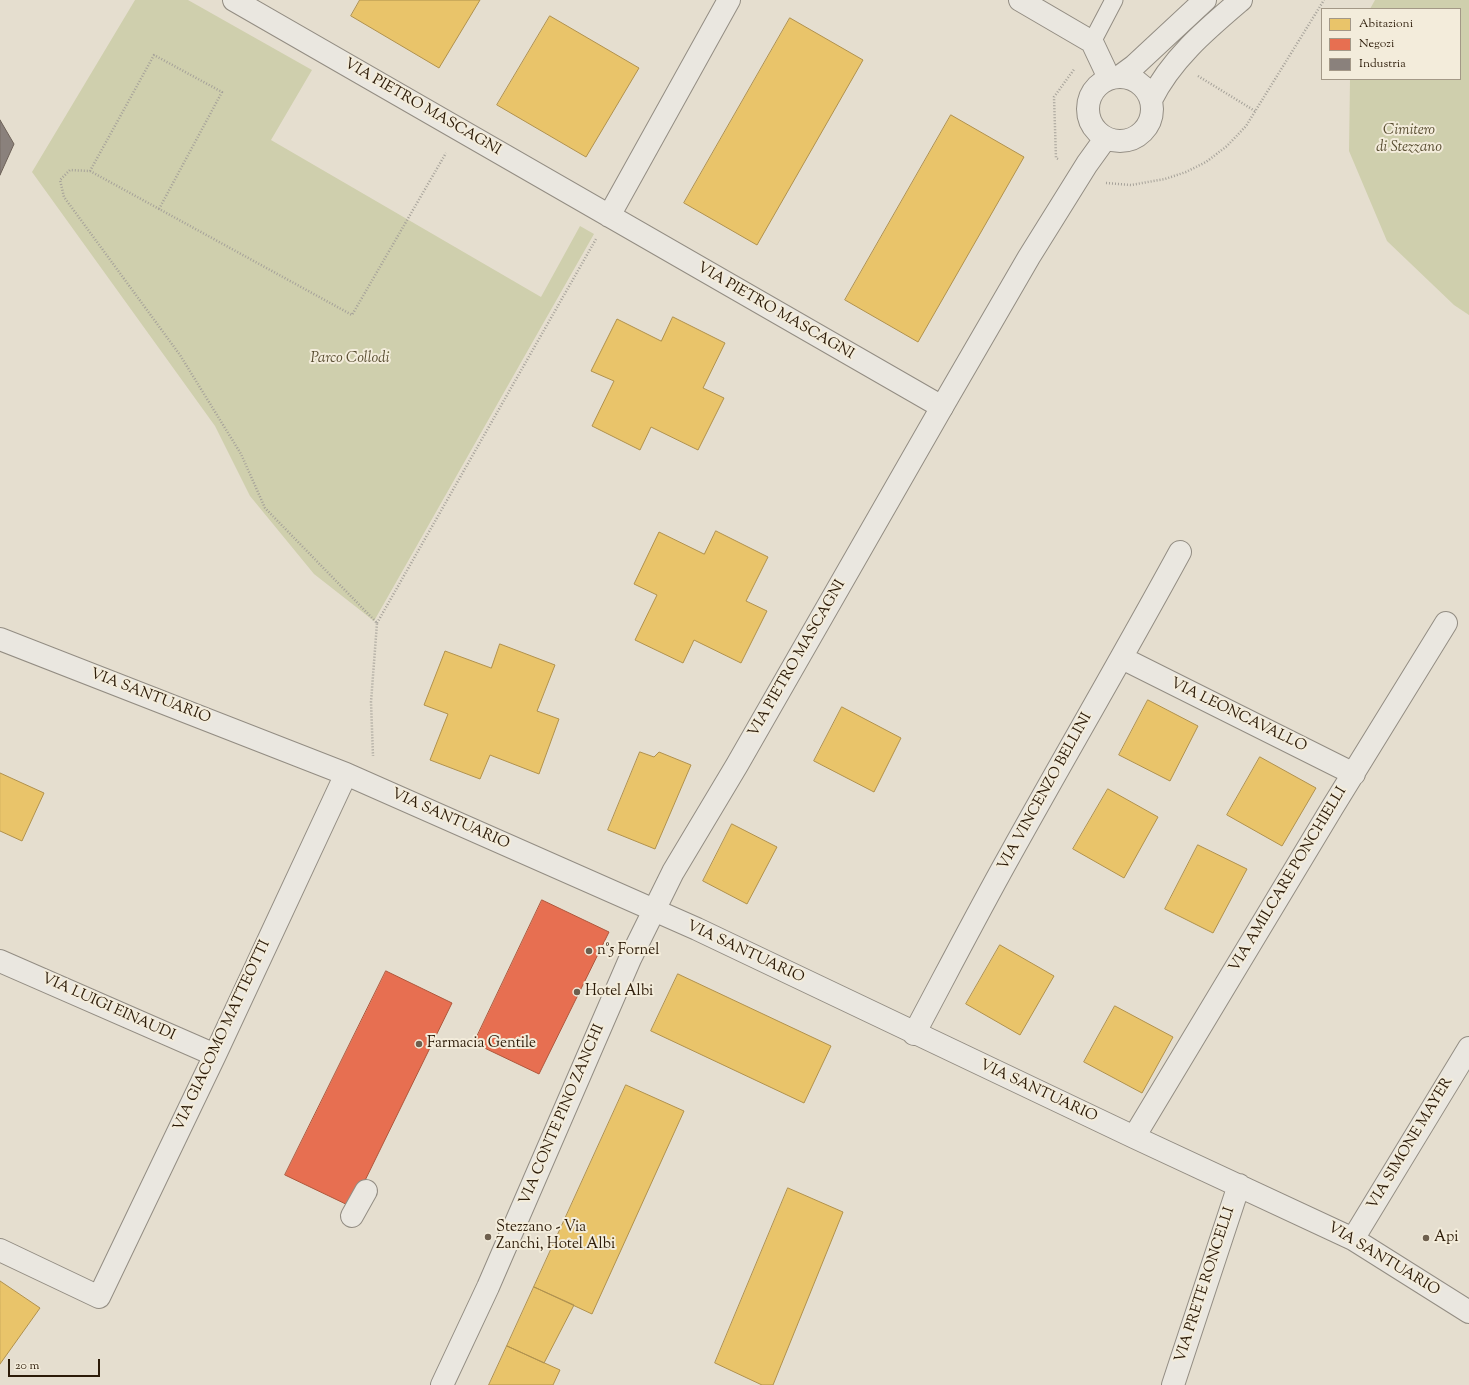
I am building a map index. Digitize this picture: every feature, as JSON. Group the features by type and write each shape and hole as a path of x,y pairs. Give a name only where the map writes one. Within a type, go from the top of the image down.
{"street":[{"name":"VIA PIETRO MASCAGNI","path":"234,0 942,407"},
{"path":"609,216 729,0"},
{"path":"1020,0 1094,46 1114,78"},
{"path":"1114,78 1130,79 1139,83 1151,100 1152,111 1150,121 1145,130 1136,137 1127,141 1116,142 1105,139 1096,132 1090,123 1087,113 1088,102 1092,92 1099,84 1114,78 1134,66 1205,0"},
{"path":"1151,100 1157,88 1175,62 1215,22 1241,0"},
{"name":"VIA PIETRO MASCAGNI","path":"653,911 673,872 737,765 1029,257 1081,174 1105,139"},
{"name":"VIA VINCENZO BELLINI","path":"914,1034 1012,850 1122,658 1180,552"},
{"name":"VIA AMILCARE PONCHIELLI","path":"1134,1137 1446,623"},
{"name":"VIA SANTUARIO","path":"0,639 346,774 697,930 914,1034 1353,1239 1469,1312"},
{"name":"VIA LEONCAVALLO","path":"1122,658 1354,774"},
{"name":"VIA GIACOMO MATTEOTTI","path":"0,1250 98,1296 215,1055 346,774"},
{"name":"VIA CONTE PINO ZANCHI","path":"442,1385 488,1287 630,959 653,911"},
{"name":"VIA LUIGI EINAUDI","path":"0,961 215,1055"},
{"name":"VIA SIMONE MAYER","path":"1353,1239 1469,1048"},
{"name":"VIA PRETE RONCELLI","path":"1172,1385 1239,1185"},
{"path":"352,1216 366,1191"}],"lane":[{"path":"1094,46 1114,0"}],"path":[{"path":"1094,46 1054,96 1056,158 1081,174 1101,183 1131,185 1165,180 1206,162 1227,146 1246,126 1324,0"},
{"path":"90,171 154,56 222,92 159,209"},
{"path":"377,623 265,508 241,454 180,355 64,197 60,180 70,170 90,171 352,315 460,130"},
{"path":"374,786 371,702 377,623 609,216"}],"green space":[{"name":"Parco Collodi","path":"135,0 188,0 312,70 271,140 541,297 580,226 594,234 374,621 314,574 250,496 215,426 32,172"},
{"name":"Cimitero di Stezzano","path":"1375,0 1469,0 1469,315 1454,305 1387,241 1349,151 1350,80 1461,80 1461,8 1371,8"}],"building: Abitazioni":[{"path":"360,0 480,0 439,68 351,16"},
{"path":"550,16 639,68 586,157 497,105"},
{"path":"790,18 863,60 757,245 684,203"},
{"path":"951,115 1024,157 918,342 845,300"},
{"path":"673,317 725,343 703,388 724,398 698,450 651,427 640,450 592,426 614,381 591,371 617,319 661,341"},
{"path":"716,531 768,557 746,601 767,611 741,663 694,640 683,663 635,640 657,595 634,584 659,532 704,554"},
{"path":"500,644 555,665 537,711 559,719 539,774 490,755 480,779 430,760 448,714 424,705 445,651 491,668"},
{"path":"1148,700 1198,726 1170,781 1119,755"},
{"path":"842,707 901,738 874,792 814,761"},
{"path":"640,752 654,757 659,752 691,765 655,849 608,830"},
{"path":"1260,757 1316,788 1282,846 1227,815"},
{"path":"0,773 44,793 22,841 0,831"},
{"path":"1108,789 1158,817 1124,878 1073,849"},
{"path":"732,824 777,847 747,904 703,881"},
{"path":"1198,845 1247,869 1213,933 1165,909"},
{"path":"1000,945 1054,976 1020,1035 966,1004"},
{"path":"678,974 831,1046 804,1103 651,1031"},
{"path":"1115,1006 1173,1037 1142,1093 1084,1062"},
{"path":"626,1085 684,1111 592,1314 534,1287"},
{"path":"788,1188 843,1212 773,1385 762,1385 715,1363"},
{"path":"0,1281 40,1308 0,1364"},
{"path":"534,1287 574,1305 544,1363 507,1346"},
{"path":"507,1346 560,1370 553,1385 489,1385"}],"building: Negozi":[{"path":"542,900 609,932 539,1074 474,1043"},
{"path":"386,971 452,1003 352,1207 285,1175"}],"building: Industria":[{"path":"0,120 14,144 0,175"}],"place":[{"name":"n°5 Fornel","path":"589,951"},
{"name":"Hotel Albi","path":"577,992"},
{"name":"Farmacia Gentile","path":"419,1044"},
{"name":"Stezzano - Via Zanchi, Hotel Albi","path":"488,1237"},
{"name":"Api","path":"1426,1238"}]}
